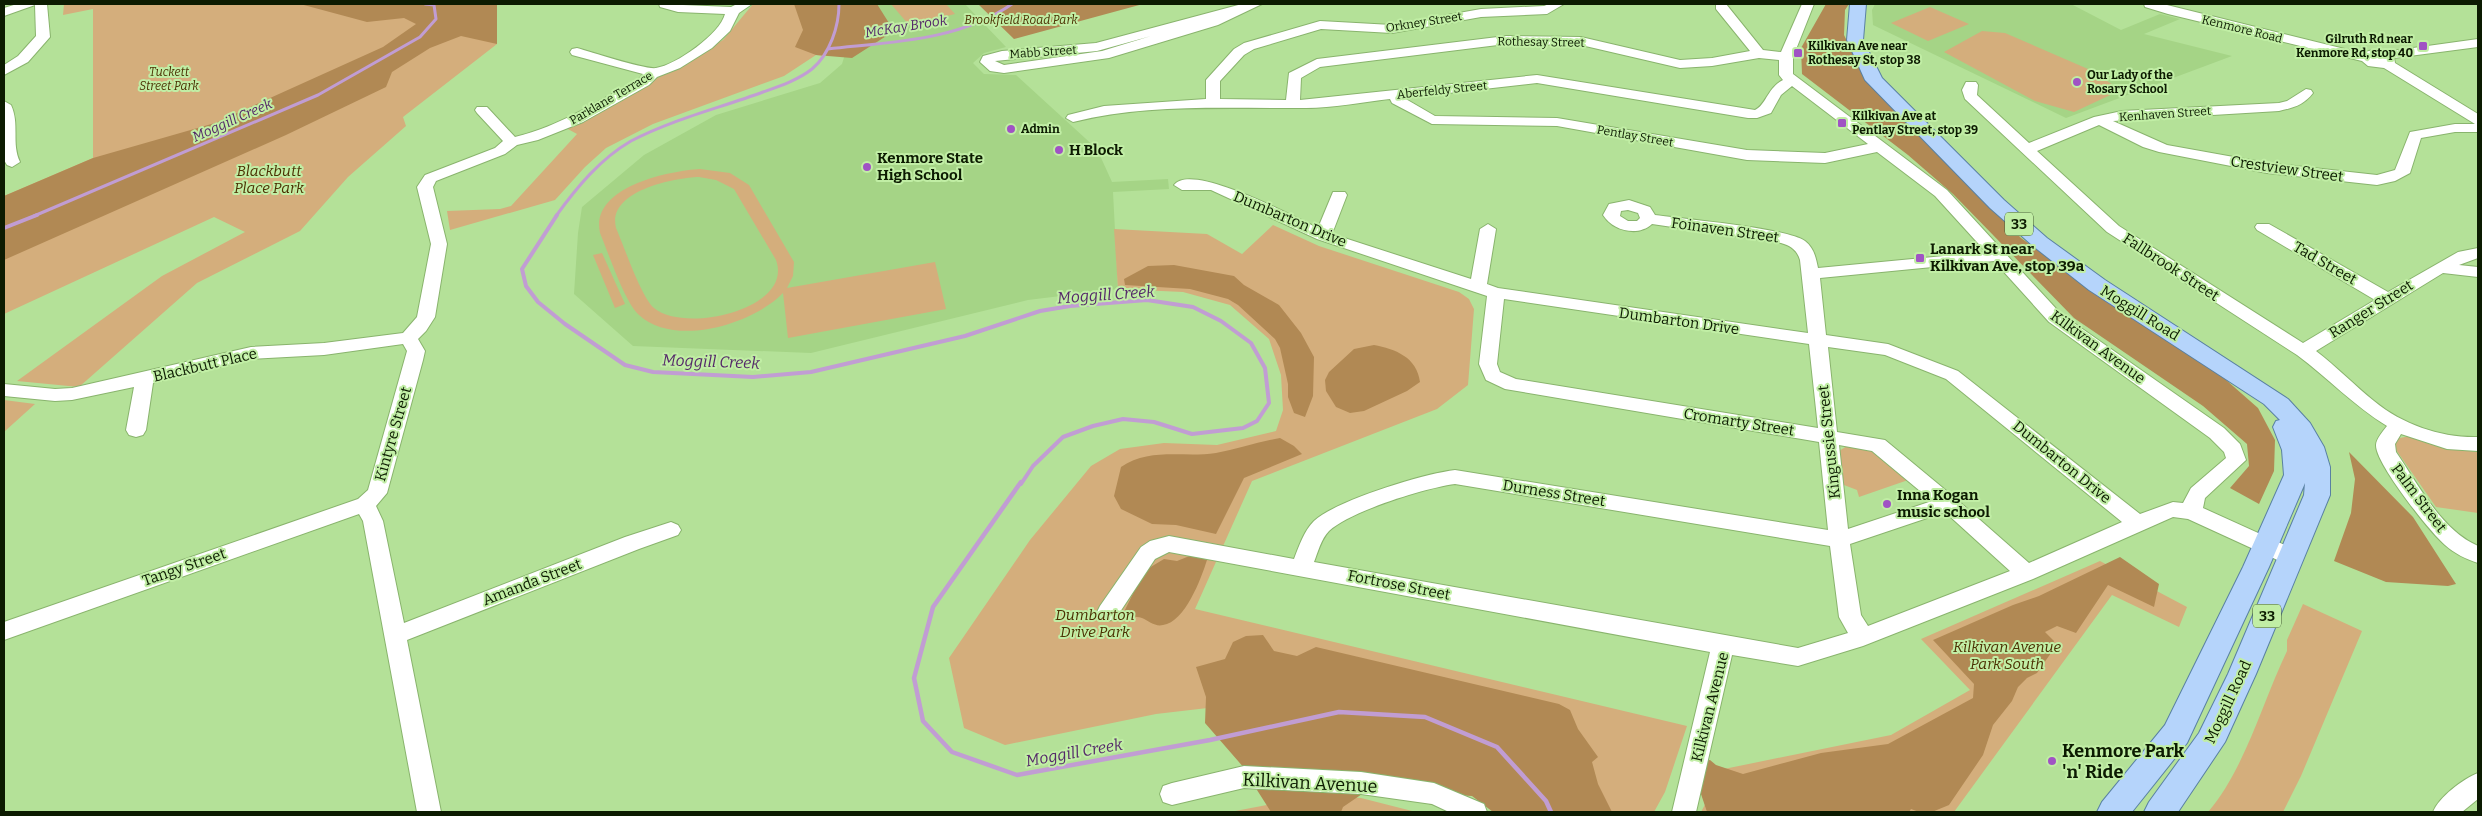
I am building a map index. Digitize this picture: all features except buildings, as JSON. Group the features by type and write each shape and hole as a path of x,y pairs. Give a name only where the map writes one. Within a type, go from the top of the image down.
{"main road":[{"name":"Moggill Road","path":"1860,7 1855,40 1874,80 1997,204 2040,242 2097,285 2246,380 2285,426 2294,444 2297,460 2296,475 2278,551 2242,674 2210,742 2160,812"},
{"name":"Moggill Road","path":"2113,812 2176,734 2278,551"}],"street":[{"path":"4,12 29,4"},
{"path":"4,71 23,59 43,37 42,4"},
{"path":"665,4 678,8 733,11 746,4"},
{"name":"Mabb Street","path":"1239,9 1213,22 1104,55 1004,69 995,68 987,62 988,59 1002,55 1097,47 1256,4"},
{"path":"1792,81 1785,72 1786,57 1808,4"},
{"name":"Kenmore Road","path":"2150,4 2173,12 2364,58 2377,64 2385,60"},
{"name":"Orkney Street","path":"1213,104 1213,80 1239,52 1249,46 1320,26 1392,29 1480,13 1534,12 1557,5"},
{"path":"1721,6 1734,20 1751,47 1759,54"},
{"name":"Parklane Terrace","path":"408,338 426,316 440,244 424,187 430,178 500,151 512,142 533,137 578,119 644,82 652,72 668,69 715,40 733,18 733,11"},
{"name":"Rothesay Street","path":"1293,104 1294,76 1317,62 1499,40 1581,41 1680,64 1712,62 1759,54 1786,57"},
{"path":"2478,43 2396,53 2385,60 2478,122"},
{"path":"577,52 652,72"},
{"name":"Aberfeldy Street","path":"1073,118 1104,110 1213,104 1293,104 1543,79 1757,114 1766,110 1774,91 1780,85 1792,81"},
{"name":"Kilkivan Avenue","path":"1792,81 1882,146 1941,192 2055,318 2217,433 2233,449 2236,460 2198,493 2194,500 2192,512"},
{"name":"Fallbrook Street","path":"1971,85 1969,90 1970,96 2113,229 2304,351 2332,372 2369,407 2398,424"},
{"name":"Kenhaven Street","path":"2026,150 2099,120 2122,115 2279,107 2292,104 2306,93"},
{"name":"Pentlay Street","path":"1395,95 1397,100 1432,120 1557,122 1747,156 1825,158 1882,146"},
{"path":"4,105 10,114 8,154 12,162"},
{"path":"482,110 512,142"},
{"name":"Crestview Street","path":"2099,120 2148,144 2164,149 2267,168 2376,180 2390,178 2402,173 2416,135 2478,122"},
{"name":"Dumbarton Drive","path":"1182,184 1216,186 1322,236 1487,291 1888,350 1952,374 2140,524"},
{"path":"1322,236 1339,195"},
{"name":"Foinaven Street","path":"1649,219 1783,238 1801,244"},
{"name":"Tad Street","path":"2263,227 2387,299"},
{"name":"Cromarty Street","path":"1488,229 1488,364 1492,376 1512,385 1871,443 1885,449 2026,573"},
{"name":"Kingussie Street","path":"1801,244 1806,251 1811,274 1839,540 1850,617 1863,637"},
{"name":"Ranger Street","path":"2304,351 2440,268 2464,256 2478,253"},
{"path":"1811,274 1998,256"},
{"path":"2440,268 2478,272"},
{"name":"Blackbutt Place","path":"4,390 55,395 72,394 145,379 250,353 324,349 408,338"},
{"name":"Kintyre Street","path":"365,504 377,492 414,360 416,351 408,338"},
{"path":"136,430 145,379"},
{"path":"2398,424 2447,443 2478,444"},
{"name":"Palm Street","path":"2398,424 2385,443 2386,453 2442,531 2466,550 2478,555"},
{"name":"Durness Street","path":"1302,567 1310,544 1322,525 1350,511 1441,478 1456,477 1839,540"},
{"path":"1839,540 1948,503"},
{"path":"365,504 373,521 429,812"},
{"name":"Tangy Street","path":"4,630 365,504"},
{"name":"Kilkivan Avenue","path":"1684,812 1706,725 1722,645 1798,657 1863,637 2026,573 2172,509 2192,512 2278,551"},
{"name":"Amanda Street","path":"394,636 632,543 671,530"},
{"name":"Fortrose Street","path":"1108,612 1148,553 1157,547 1169,544 1722,645"},
{"name":"Kilkivan Avenue","path":"1172,794 1244,778 1361,783 1434,794 1475,812"},
{"path":"2445,812 2478,784"}],"shaded area":[{"name":"Kenmore State High School","path":"856,4 965,4 1006,47 984,53 973,63 984,74 1016,75 1097,149 1112,182 1168,179 1169,189 1113,192 1118,289 1028,300 811,353 633,346 574,294 578,233 582,207 644,155 716,115 820,83 842,64 858,12"},
{"name":"Our Lady of the Rosary School","path":"1875,4 2071,4 2121,30 2160,14 2180,19 2144,34 2232,56 2066,118 1873,25 1872,10"}],"green space":[{"path":"64,4 497,4 497,44 403,117 406,126 348,177 300,231 197,283 79,387 17,381 162,276 245,232 214,217 4,314 4,196 93,158 93,9 63,15"},
{"path":"300,4 497,4 497,44 461,36 430,48 392,72 386,87 286,135 4,260 4,196 93,158 215,123 383,47 416,24 404,18 367,22"},
{"path":"753,4 839,4 824,56 816,55 784,76 653,124 606,148 585,167 555,200 450,230 447,211 500,209 511,206 577,134 566,128 723,40"},
{"path":"794,4 877,4 894,31 852,58 816,55 795,47 803,30"},
{"path":"891,4 946,4 955,14 909,25"},
{"name":"Brookfield Road Park","path":"978,4 1143,4 1014,39"},
{"path":"1826,4 1849,4 1845,10 1844,35 1865,78 2021,238 2096,292 2225,379 2258,408 2275,440 2274,471 2259,504 2230,488 2249,466 2247,444 2203,406 2074,318 1953,194 1908,155 1802,74 1801,48"},
{"path":"1930,7 1969,24 1928,41 1891,23"},
{"path":"1982,31 2005,33 2088,69 2121,90 2074,112 2035,101 1944,52"},
{"path":"700,169 730,173 749,185 794,262 793,276 787,288 935,262 946,309 788,338 783,293 770,304 753,314 713,328 692,331 672,330 654,325 639,315 628,300 600,233 600,217 607,204 619,193 634,184 669,173","holes":["699,177 716,180 734,189 776,260 777,277 769,292 753,304 733,312 711,317 689,318 669,315 654,308 644,293 616,228 616,215 631,196 644,189 688,178"]},
{"name":"Dumbarton Drive Park","path":"1273,225 1319,246 1459,292 1469,299 1474,309 1468,385 1437,409 1252,481 1195,609 1687,726 1665,792 1654,812 1569,812 1301,697 1156,714 1005,745 964,728 949,658 1030,540 1091,466 1120,449 1164,443 1217,445 1276,431 1283,410 1281,375 1269,339 1230,305 1183,292 1118,289 1114,229 1207,234 1242,254"},
{"path":"602,253 625,304 615,308 593,255"},
{"path":"1174,265 1234,276 1244,285 1279,305 1301,333 1314,357 1313,396 1305,417 1294,413 1288,397 1288,384 1280,348 1275,339 1238,305 1228,299 1190,289 1125,285 1124,279 1148,266"},
{"path":"1374,345 1390,349 1410,360 1418,373 1420,382 1407,391 1364,411 1350,413 1336,407 1326,391 1325,380 1329,372 1354,349"},
{"path":"4,400 35,404 4,432"},
{"path":"2410,436 2442,448 2478,452 2478,513 2436,507 2394,447 2395,439"},
{"path":"1280,438 1294,446 1302,454 1244,478 1216,534 1176,525 1152,524 1121,509 1114,496 1121,467 1132,461 1155,455 1216,453"},
{"path":"1847,446 1878,451 1911,479 1859,497 1857,490 1844,485 1839,451"},
{"path":"2349,452 2413,517 2456,584 2448,586 2386,582 2334,561 2351,513 2355,479"},
{"path":"1192,555 1207,560 1191,598 1185,608 1171,622 1163,625 1155,624 1142,618 1130,616 1124,612 1144,571 1164,559 1177,561"},
{"name":"Kilkivan Avenue Park South","path":"2120,557 2159,584 2154,607 2108,585 2076,633 2057,626 2045,632 2054,641 2051,653 2037,673 2027,678 2018,687 2012,701 1993,725 1983,755 1949,805 1932,812 1919,812 1911,809 1909,812 1707,812 1700,791 1705,761 1710,760 1716,765 1743,774 1821,753 1888,744 1973,698 1974,684 1933,640 2013,605 2039,596"},
{"name":"Kilkivan Avenue Park South","path":"2100,561 2187,607 2179,627 2112,595 1954,812 1701,812 1724,769 1891,735 1970,690 1921,639"},
{"path":"2303,604 2362,631 2301,776 2283,812 2208,812 2221,795 2243,756 2287,651 2287,640"},
{"path":"1263,635 1274,651 1297,656 1316,647 1559,704 1570,710 1578,729 1598,757 1592,762 1598,784 1612,812 1493,812 1472,796 1457,795 1432,805 1408,798 1365,792 1343,807 1341,812 1271,812 1257,790 1268,773 1255,766 1245,769 1205,723 1206,697 1196,667 1225,659 1233,642 1246,636"},
{"path":"1319,795 1361,798 1416,812 1230,812"}],"waterway":[{"name":"Moggill Creek","path":"34,216 318,95 420,37 436,19 434,5 425,4"},
{"name":"Moggill Creek","path":"556,216 590,174 609,156 631,141 680,120 782,85 812,69 824,56 832,39 839,12 839,4"},
{"name":"McKay Brook","path":"828,49 923,38 947,33 970,26 1012,4"},
{"name":"Moggill Creek","path":"4,228 37,215"},
{"name":"Moggill Creek","path":"557,215 522,269 526,286 538,302 565,324 625,365 653,372 753,377 811,372 965,336 1040,311 1070,306 1147,300 1193,307 1221,321 1251,343 1265,368 1269,403 1257,421 1243,428 1192,434 1154,422 1123,419 1093,426 1063,437 1033,466 1021,484"},
{"name":"Moggill Creek","path":"1021,482 933,607 914,678 923,721 952,752 1017,775 1210,740 1339,712 1425,717 1497,747 1546,801 1551,812"}],"place":[{"name":"Gilruth Rd near Kenmore Rd, stop 40","path":"2423,46"},
{"name":"Kilkivan Ave near Rothesay St, stop 38","path":"1798,53"},
{"name":"Our Lady of the Rosary School","path":"2077,82"},
{"name":"Kilkivan Ave at Pentlay Street, stop 39","path":"1842,123"},
{"name":"Admin","path":"1011,129"},
{"name":"H Block","path":"1059,150"},
{"name":"Kenmore State High School","path":"867,167"},
{"name":"Lanark St near Kilkivan Ave, stop 39a","path":"1920,258"},
{"name":"Inna Kogan music school","path":"1887,504"},
{"name":"Kenmore Park 'n' Ride","path":"2052,761"}],"park label":[{"name":"Tuckett Street Park","path":"169,79"},
{"name":"Blackbutt Place Park","path":"269,180"}]}
